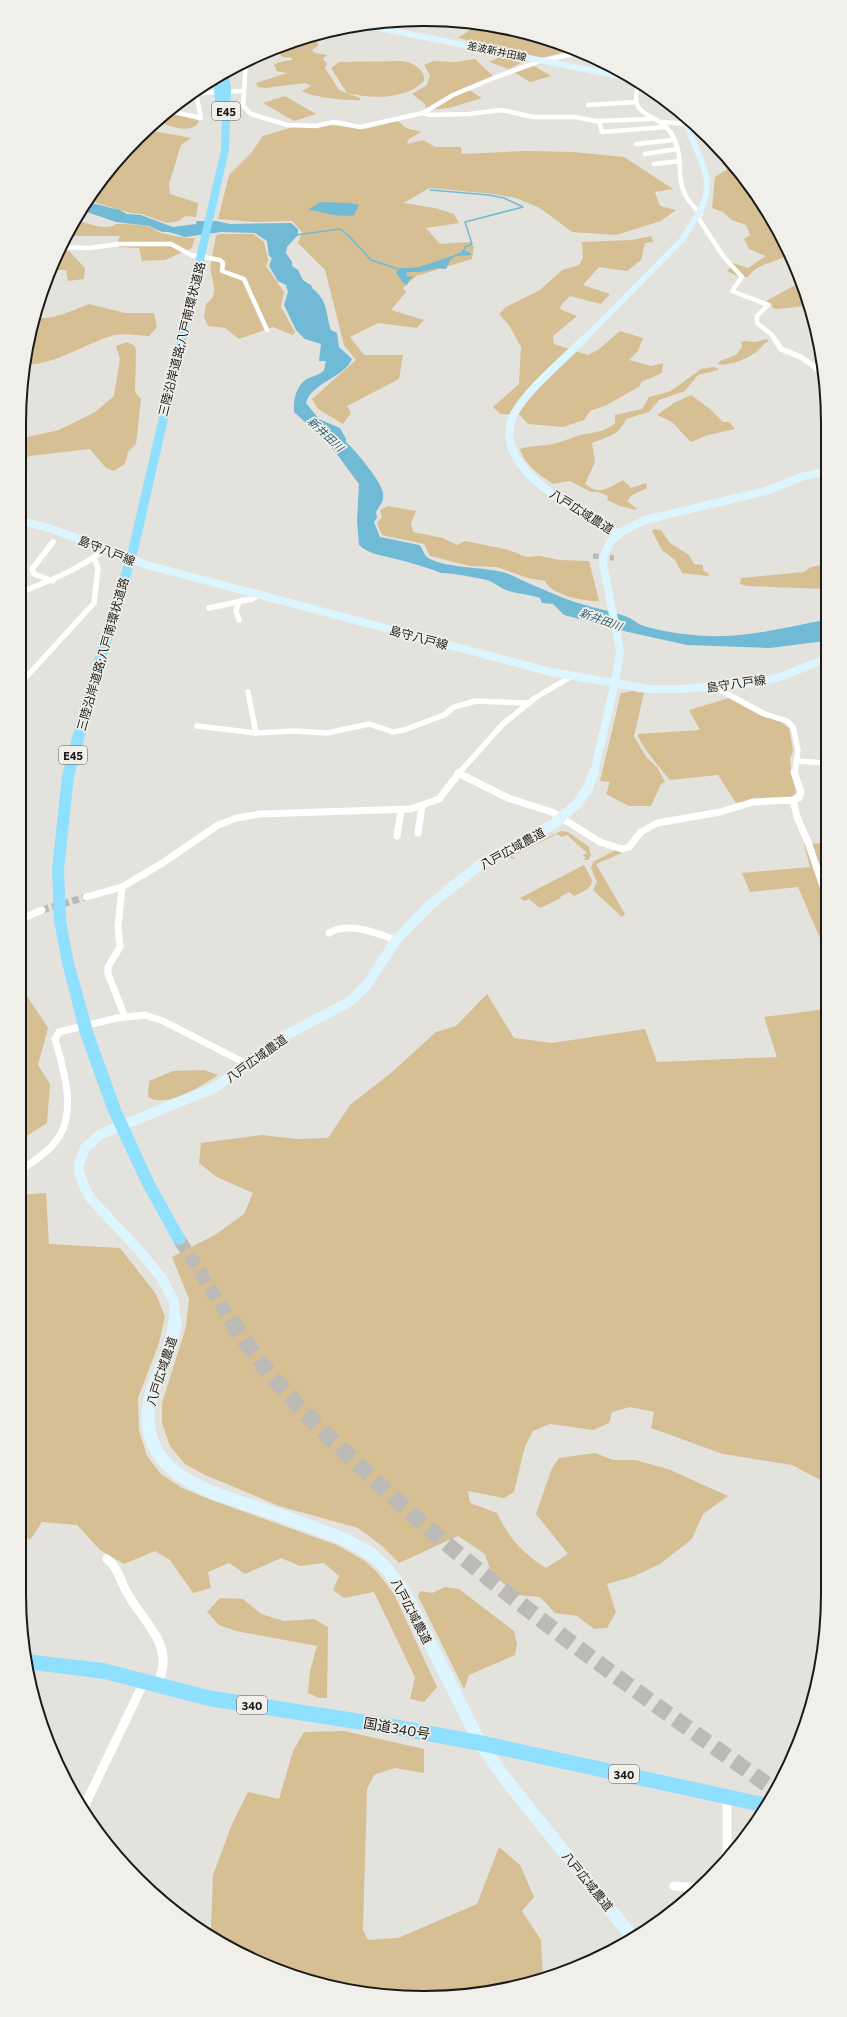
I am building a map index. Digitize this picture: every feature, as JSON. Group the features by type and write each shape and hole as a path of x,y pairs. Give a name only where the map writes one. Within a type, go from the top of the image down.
{"highway":[{"path":"227,88 231,76"},
{"name":"三陸沿岸道路;八戸南環状道路","path":"179,1239 147,1181 114,1109 87,1034 68,963 60,921 58,869 61,829 68,776 93,682 133,551 225,150 227,88 226,79"},
{"name":"三陸沿岸道路;八戸南環状道路","path":"217,84 225,150"},
{"name":"国道340号","path":"32,1662 71,1665 104,1671 208,1698 394,1727 761,1804"}],"street":[{"name":"差波新井田線","path":"384,28 615,75"},
{"path":"245,68 243,106 247,112 287,125 316,126 334,122 360,127 423,113 458,93 540,61 571,54"},
{"path":"637,88 635,92 636,102 645,115 660,122 683,123"},
{"path":"205,92 244,91"},
{"path":"176,113 201,118 196,98"},
{"path":"588,105 636,102"},
{"path":"423,113 430,115 502,110 533,117 575,117 599,121 651,119"},
{"path":"599,121 602,132 666,127"},
{"path":"660,122 666,127 677,149 680,161 682,191 700,216 723,256 742,277 740,282 732,291 768,305 757,316 757,323 771,334 781,349 801,357 816,369"},
{"name":"八戸広域農道","path":"630,1933 512,1787 480,1744 404,1591 391,1573 376,1557 361,1546 344,1538 211,1491 188,1480 162,1459 154,1445 149,1430 148,1414 150,1399 171,1343 176,1316 174,1301 168,1286 157,1272 91,1199 82,1186 78,1162 90,1142 111,1130 216,1087 286,1035 349,1002 366,986 396,940 430,905 482,863 542,832 562,818 578,804 593,778 615,682 620,650 604,573 603,556 608,544 619,534 554,494 527,473 520,465 511,446 510,424 518,407 530,393 677,246 700,216 707,193 707,177 690,129"},
{"path":"636,144 673,140"},
{"path":"645,154 677,149"},
{"path":"654,164 680,161"},
{"path":"67,247 94,248 119,244 171,244 191,255 220,260 222,263 222,270 244,279 256,309 267,330"},
{"path":"619,534 638,523 656,517 761,493 810,474 821,473"},
{"name":"島守八戸線","path":"26,522 50,527 147,566 551,672 572,676 664,690 714,687 769,679 821,660"},
{"path":"53,581 34,574 32,569 54,542"},
{"path":"26,591 53,581 107,551"},
{"path":"26,677 94,603 98,568 94,558"},
{"path":"209,608 259,595"},
{"path":"239,620 236,608 239,602 244,600"},
{"path":"86,897 122,887 161,864 218,825 237,818 260,814 401,810 434,802 443,796 458,773 486,740 527,703 572,676"},
{"path":"458,773 508,798 562,818 600,842 626,849 641,832 657,823 720,812 753,802 793,800 799,798 801,792 794,771 798,750 793,727 787,721 765,714 714,687"},
{"path":"248,692 256,733"},
{"path":"197,726 256,733 295,731 327,733 369,724 393,732 444,715 454,708 476,701 527,703"},
{"path":"796,761 821,763"},
{"path":"793,800 797,816 808,842 821,880"},
{"path":"418,833 422,806"},
{"path":"397,836 401,810"},
{"path":"122,887 118,927 120,947 108,967 108,974 125,1017"},
{"path":"26,917 42,910"},
{"path":"329,933 336,928 351,929 396,940"},
{"path":"26,1166 52,1144 64,1127 66,1108 63,1070 55,1039 59,1032 137,1014 152,1016 247,1064"},
{"path":"86,1803 150,1684 164,1668 163,1653 151,1628 125,1590 115,1567 107,1559"},
{"path":"727,1797 727,1850"},
{"path":"674,1886 691,1887"}],"shaded area":[{"path":"470,29 475,29 501,34 565,52 541,58 458,38 470,30"},
{"path":"316,41 319,45 312,50 315,53 327,55 323,59 327,64 325,68 339,90 360,98 360,100 347,100 313,95 302,91 311,86 305,83 265,88 258,87 256,83 287,73 276,71 274,65 279,62 292,60 292,58 283,57 279,53"},
{"path":"504,55 523,62 509,69 489,62"},
{"path":"475,59 493,76 467,89 482,98 449,108 426,110 425,104 412,94 427,85 430,75 424,65 434,61 456,62"},
{"path":"403,61 418,67 423,73 424,81 407,92 398,95 377,97 347,93 331,68 339,62"},
{"path":"534,66 551,76 530,82 514,72"},
{"path":"285,96 316,114 294,121 263,103"},
{"path":"175,114 199,121 191,128 186,129 163,124"},
{"path":"398,121 406,128 421,132 409,139 407,144 423,140 435,147 461,147 462,154 526,151 574,152 624,157 673,189 655,192 660,206 676,210 661,221 616,235 572,232 540,208 516,198 494,194 429,188 404,203 435,208 454,214 459,223 426,228 440,244 470,242 474,247 472,259 416,276 403,288 406,292 391,310 424,320 417,328 378,323 350,337 364,355 403,355 399,379 347,406 351,413 343,424 318,409 312,399 356,360 344,345 325,270 298,243 302,232 292,221 255,222 218,219 229,175 251,153 263,136 296,126 330,125 365,129"},
{"path":"154,131 191,138 181,145 169,184 170,194 198,203 196,217 185,216 179,221 167,223 142,214 131,213 94,202 125,161"},
{"path":"728,169 754,203 768,225 784,257 761,266 748,277 739,277 727,271 731,267 730,262 748,268 766,256 749,249 744,239 750,235 746,225 732,220 723,212 712,208 715,177"},
{"path":"81,222 100,227 110,227 115,224 141,225 161,233 195,238 192,248 165,260 142,261 139,248 119,247 117,243 120,236 73,236"},
{"path":"253,234 264,242 268,260 266,266 284,292 281,307 295,332 293,335 273,327 239,339 225,328 208,326 204,317 206,304 214,295 214,285 211,274 211,259 216,235"},
{"path":"651,236 653,242 645,243 641,260 627,271 599,267 583,285 610,294 601,304 570,296 561,305 560,309 577,316 553,336 554,344 588,355 598,350 620,331 643,338 638,351 629,360 651,366 663,363 662,373 641,382 640,386 607,405 590,411 584,420 563,427 528,424 520,415 500,414 493,407 519,384 521,347 509,325 499,314 506,307 540,290 562,270 579,265 583,258 582,242 632,240"},
{"path":"66,251 69,251 85,268 84,279 68,281 66,270 56,270"},
{"path":"796,285 803,306 777,309 773,308 771,303 766,301"},
{"path":"89,304 125,313 154,313 157,327 149,336 119,334 104,338 47,362 31,364 41,318 48,318"},
{"path":"767,339 769,341 754,354 733,363 722,365 718,364 720,361 736,355 742,347 741,342 755,342"},
{"path":"127,342 135,346 135,392 141,399 136,444 128,452 125,464 114,471 106,468 90,449 29,456 26,459 26,437 59,430 95,412 114,396 120,359 116,346"},
{"path":"713,367 718,368 718,370 698,375 685,391 659,400 649,412 626,419 620,429 612,435 592,443 595,462 585,484 595,490 604,490 623,480 631,488 646,483 647,488 632,495 627,501 637,509 636,510 620,506 607,500 608,496 599,492 591,492 570,481 553,484 529,465 520,449 554,444 579,435 606,429 615,423 615,415 642,409 649,397 671,391 701,369"},
{"path":"691,395 710,409 723,422 729,422 735,429 708,435 691,442 674,424 657,415 674,403"},
{"path":"388,506 416,511 411,523 413,532 443,538 457,545 465,541 509,550 526,557 540,556 559,560 589,561 599,601 569,597 548,586 545,581 528,578 497,567 470,566 430,556 424,544 382,535 377,523 382,517 380,510"},
{"path":"654,529 661,530 670,543 689,555 694,564 703,565 703,570 709,574 708,576 682,573 675,560 662,550 652,531"},
{"path":"821,565 821,589 747,586 740,584 741,578 804,572 811,567"},
{"path":"632,691 644,693 634,736 646,757 657,767 665,782 661,784 651,806 629,806 606,794 610,782 600,781 621,693"},
{"path":"729,698 759,715 781,722 789,728 793,750 790,759 791,771 796,792 792,797 736,803 718,775 670,780 649,754 638,737 638,734 700,730 689,710"},
{"path":"561,831 568,832 589,847 591,856 588,860 583,860 586,858 583,855 587,853 567,835 562,837 557,834 512,856 515,859 510,858 511,856"},
{"path":"821,843 821,938 798,887 750,892 742,873 810,867 804,844"},
{"path":"616,850 622,853 596,864 625,914 622,917 593,890 597,882 591,868 593,862"},
{"path":"584,865 592,880 591,885 586,890 574,896 569,892 560,897 561,898 540,908 529,899 524,901 520,898"},
{"path":"487,994 514,1038 552,1043 645,1029 657,1062 777,1057 764,1017 821,1010 821,1480 792,1465 723,1454 651,1428 654,1412 630,1407 612,1412 609,1423 593,1430 550,1424 533,1431 525,1446 514,1492 504,1498 468,1491 470,1503 497,1513 506,1530 523,1551 546,1568 568,1554 536,1514 552,1468 559,1458 595,1453 613,1460 635,1460 668,1469 728,1496 703,1514 692,1539 660,1564 632,1577 607,1584 616,1612 607,1628 594,1629 577,1616 555,1613 540,1597 517,1595 491,1573 485,1554 458,1536 399,1563 382,1546 358,1528 279,1506 205,1475 185,1464 170,1446 162,1423 162,1403 186,1327 189,1299 172,1257 215,1235 244,1214 253,1193 217,1177 199,1163 201,1143 262,1135 298,1139 328,1138 350,1105 391,1073 436,1032 456,1026"},
{"path":"26,995 48,1028 38,1065 50,1084 47,1123 26,1136"},
{"path":"204,1070 218,1075 194,1090 174,1098 156,1100 148,1097 149,1081 173,1071"},
{"path":"46,1193 49,1244 120,1248 156,1294 165,1317 159,1343 138,1398 139,1431 147,1456 161,1474 182,1488 211,1500 337,1545 365,1561 377,1572 394,1594 437,1687 424,1702 410,1699 415,1677 374,1592 344,1598 333,1590 339,1576 324,1563 300,1566 281,1558 245,1574 229,1563 208,1572 211,1588 193,1593 170,1560 155,1551 124,1564 100,1550 77,1525 42,1522 30,1540 26,1537 26,1194"},
{"path":"445,1587 459,1589 514,1631 517,1644 515,1655 469,1675 464,1689 418,1596 420,1591 432,1593"},
{"path":"220,1598 243,1599 261,1614 284,1621 314,1619 328,1627 327,1698 319,1698 308,1693 310,1671 317,1646 236,1631 219,1625 207,1612"},
{"path":"344,1731 424,1749 424,1773 395,1768 374,1775 367,1789 363,1930 368,1940 398,1938 477,1904 499,1847 520,1865 534,1897 522,1911 541,1940 543,1972 475,1988 424,1991 372,1988 321,1977 271,1961 225,1938 211,1929 213,1875 232,1824 248,1792 279,1799 293,1751 304,1732"}],"water":[{"path":"321,202 349,203 359,205 354,215 348,216 309,209"},
{"name":"新井田川","path":"93,203 120,210 127,214 141,215 173,227 196,224 197,221 216,221 230,224 291,223 298,229 298,235 287,247 286,253 292,262 292,266 298,270 303,280 312,286 321,298 326,308 331,330 337,333 339,347 352,359 343,371 314,390 306,403 319,419 340,428 346,442 378,482 383,493 383,499 376,512 377,518 374,522 380,537 419,545 427,557 433,561 506,573 569,600 625,616 641,625 663,631 705,636 724,636 762,632 821,621 821,642 770,648 687,645 628,632 564,615 553,604 542,603 540,598 506,590 487,580 456,574 441,573 367,551 359,545 357,521 359,484 330,445 294,412 295,398 300,385 307,379 323,372 326,361 319,361 321,344 305,339 296,330 284,305 288,292 286,285 278,281 269,266 272,258 269,256 267,241 255,233 221,232 185,237 169,232 162,232 149,226 116,222 87,212"},
{"path":"462,250 469,252 472,255 456,256 450,260 446,269 438,268 420,272 407,272 406,276 414,277 409,280 407,285 402,282 396,272 400,268 411,268 432,263 462,252"}],"waterway":[{"path":"430,190 489,195 504,198 523,207 465,222 472,244 465,247 463,253"},
{"path":"296,235 340,229 349,236 371,260 401,270"}],"tunnel":[{"path":"593,556 614,558"},
{"path":"42,910 86,897"},
{"path":"179,1239 231,1321"},
{"path":"231,1320 260,1362 293,1400 347,1455 414,1516 463,1558 565,1638 771,1787"}]}
